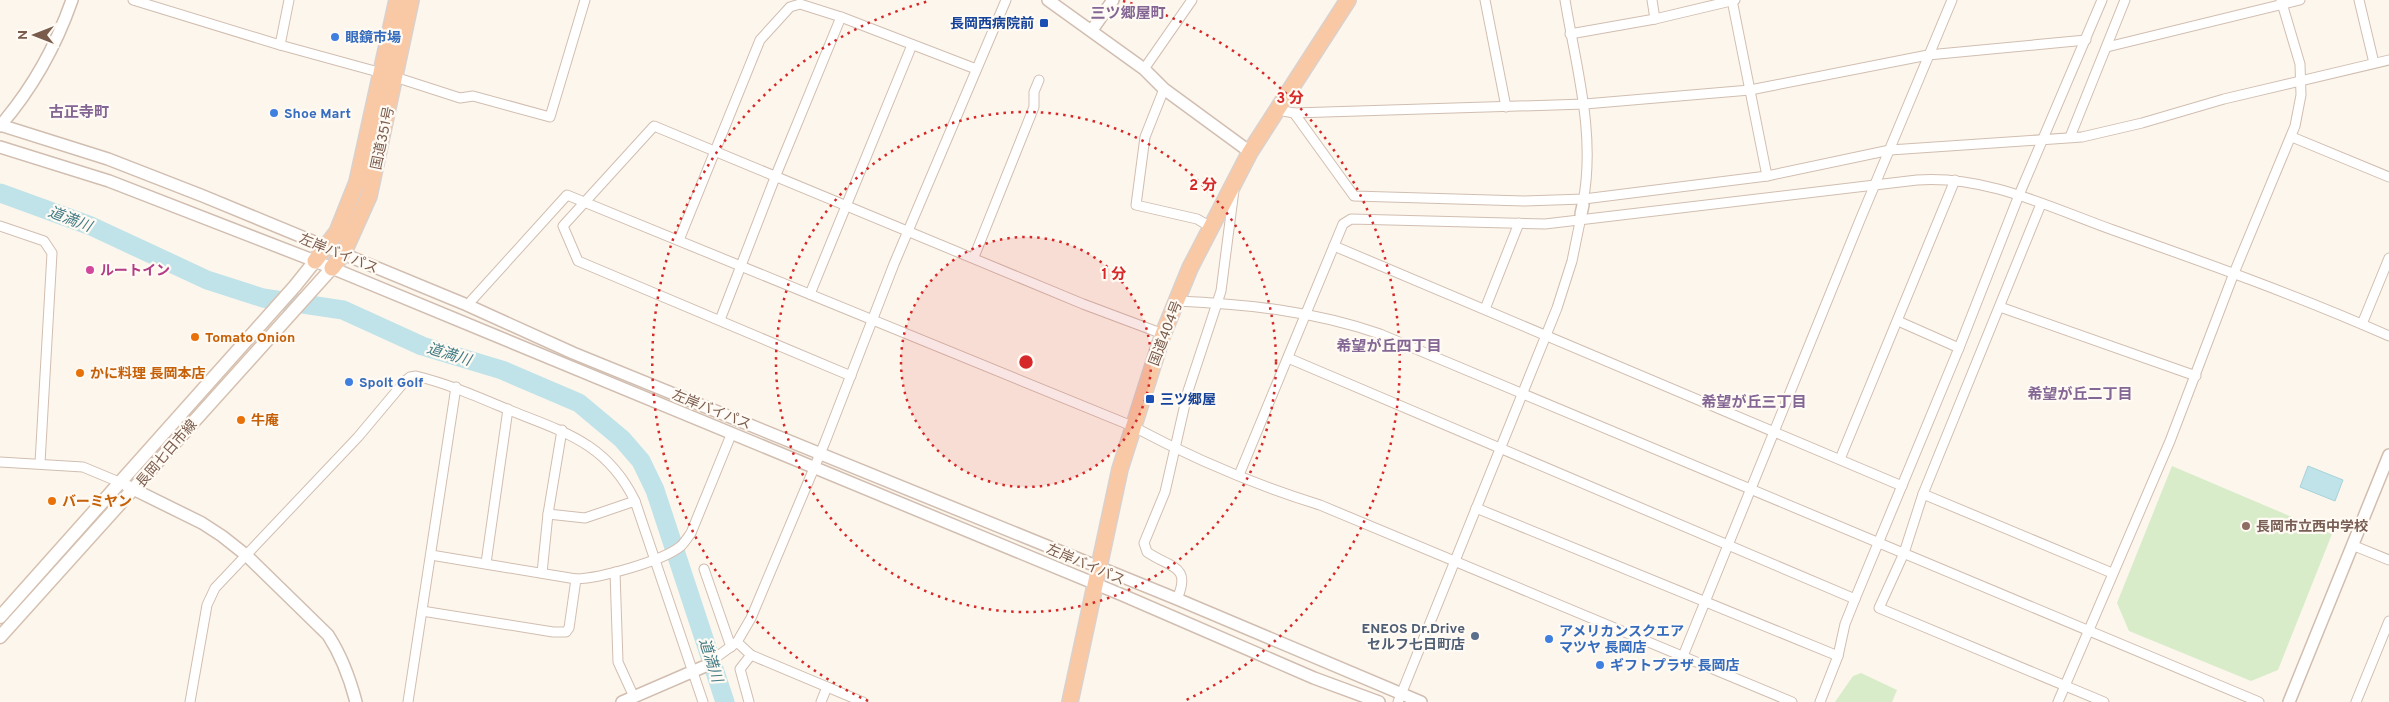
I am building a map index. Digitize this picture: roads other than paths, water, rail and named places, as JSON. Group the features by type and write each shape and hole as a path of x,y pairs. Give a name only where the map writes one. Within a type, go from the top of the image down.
{"highway":[{"path":"315,261 337,232 348,208 388,75 397,0"},
{"name":"国道351号","path":"332,268 343,254 369,196 388,75 410,0"},
{"name":"国道404号","path":"1070,702 1120,469 1132,426 1163,334 1211,227 1250,152 1348,0"}],"main road":[{"name":"長岡七日市線","path":"0,617 266,319 315,261"},
{"name":"長岡七日市線","path":"0,638 332,268"}],"street":[{"path":"0,125 16,108 44,64 58,38 72,0"},
{"path":"133,0 280,46 388,75 460,98 473,96 550,117 585,0"},
{"path":"280,46 289,0"},
{"path":"622,702 698,669 732,646 752,618 908,231 1006,0"},
{"path":"1048,0 1144,69 1164,89 1250,152"},
{"path":"1092,30 1112,0"},
{"path":"1144,69 1192,0"},
{"path":"1486,0 1506,107"},
{"path":"1400,698 1567,280 1582,210 1588,157 1585,104 1564,0"},
{"path":"1652,0 1655,19"},
{"path":"1570,34 1655,19 1733,0 1767,176"},
{"path":"1683,656 1952,0"},
{"path":"1820,702 1838,656 1845,624 1855,599 1959,348 2019,195 2102,0"},
{"path":"2070,137 2125,0"},
{"path":"2107,47 2282,2 2300,0"},
{"path":"2359,0 2374,63"},
{"path":"2058,702 2196,376 2234,273 2292,137 2299,111 2302,80 2297,48 2282,2"},
{"path":"679,240 760,40 790,7 800,4 842,17 976,69"},
{"path":"720,320 776,175 842,17"},
{"path":"1278,110 1294,113 1585,104 1750,90 1928,55 2086,40"},
{"path":"810,294 912,45"},
{"path":"1239,475 1343,224 1352,219 1519,224 1890,150 2082,137 2302,80 2389,60"},
{"path":"974,257 1034,107 1034,92 1039,80"},
{"path":"1164,89 1145,137 1136,205 1197,219 1211,227"},
{"path":"1294,113 1354,196 1524,201 1582,210 1930,179 1980,183 2019,195 2234,273 2389,336"},
{"name":"左岸バイパス","path":"0,125 132,168 467,306 573,353 1177,600 1379,686 1400,698 1421,702"},
{"path":"851,376 578,261 563,226 654,126 1163,334"},
{"path":"2292,137 2389,178"},
{"name":"左岸バイパス","path":"0,147 109,181 315,261 1314,678 1379,702"},
{"path":"1840,460 1955,180"},
{"path":"1177,600 1183,583 1182,574 1175,567 1147,552 1144,543 1165,492 1188,391 1218,302 1235,182"},
{"path":"471,301 567,195 1132,426 1176,449 1320,505 1792,702"},
{"path":"2041,204 1923,494 1904,553 1879,608 2104,702"},
{"path":"1485,309 1519,224"},
{"path":"0,226 44,241 52,253 40,464"},
{"path":"1334,246 1902,486"},
{"path":"2362,324 2389,258"},
{"path":"1177,300 1218,302 1305,314 1349,323 1380,334 1523,392 2259,702"},
{"path":"2000,307 2196,376"},
{"path":"1898,322 1959,348"},
{"path":"1288,358 1855,599"},
{"path":"190,702 207,605 215,588 358,437 410,377 416,376 456,388 562,430 586,442 610,463 629,488 635,501 698,669 703,702"},
{"path":"408,702 456,388"},
{"path":"486,563 508,409"},
{"path":"542,573 548,514 562,430"},
{"path":"431,555 576,579 592,579 657,558 683,544 691,533 731,434"},
{"path":"2289,702 2389,455"},
{"path":"0,462 83,467 119,482 202,523 246,555 328,635 349,677 356,702"},
{"path":"1923,494 2112,573"},
{"path":"548,514 585,518 635,501"},
{"path":"1476,508 1838,656"},
{"path":"2352,545 2389,560"},
{"path":"704,569 732,646 863,702"},
{"path":"615,572 618,662 634,697"},
{"path":"422,611 561,633 569,628 576,579"},
{"path":"2356,702 2389,621"},
{"path":"749,702 740,669 751,655"},
{"path":"821,702 828,687"}],"water":[{"path":"2308,466 2343,480 2335,501 2300,487"}],"waterway":[{"name":"道満川","path":"0,193 91,226 207,280 263,298 343,310 422,346 502,370 579,403 622,439 641,461 655,490 725,702"}],"place":[{"name":"長岡西病院前","path":"1044,23"},
{"name":"眼鏡市場","path":"335,37"},
{"name":"Shoe Mart","path":"274,113"},
{"name":"ルートイン","path":"90,270"},
{"name":"Tomato Onion","path":"195,337"},
{"name":"かに料理 長岡本店","path":"80,373"},
{"name":"Spolt Golf","path":"349,382"},
{"name":"三ツ郷屋","path":"1150,399"},
{"name":"牛庵","path":"241,420"},
{"name":"バーミヤン","path":"52,501"},
{"name":"長岡市立西中学校","path":"2246,526"},
{"name":"ENEOS Dr.Drive セルフ七日町店","path":"1475,636"},
{"name":"アメリカンスクエア マツヤ 長岡店","path":"1549,639"},
{"name":"ギフトプラザ 長岡店","path":"1600,665"}],"district":[{"name":"三ツ郷屋町","path":"1128,13"},
{"name":"古正寺町","path":"79,112"},
{"name":"希望が丘四丁目","path":"1389,346"},
{"name":"希望が丘二丁目","path":"2080,394"},
{"name":"希望が丘三丁目","path":"1754,402"}]}
